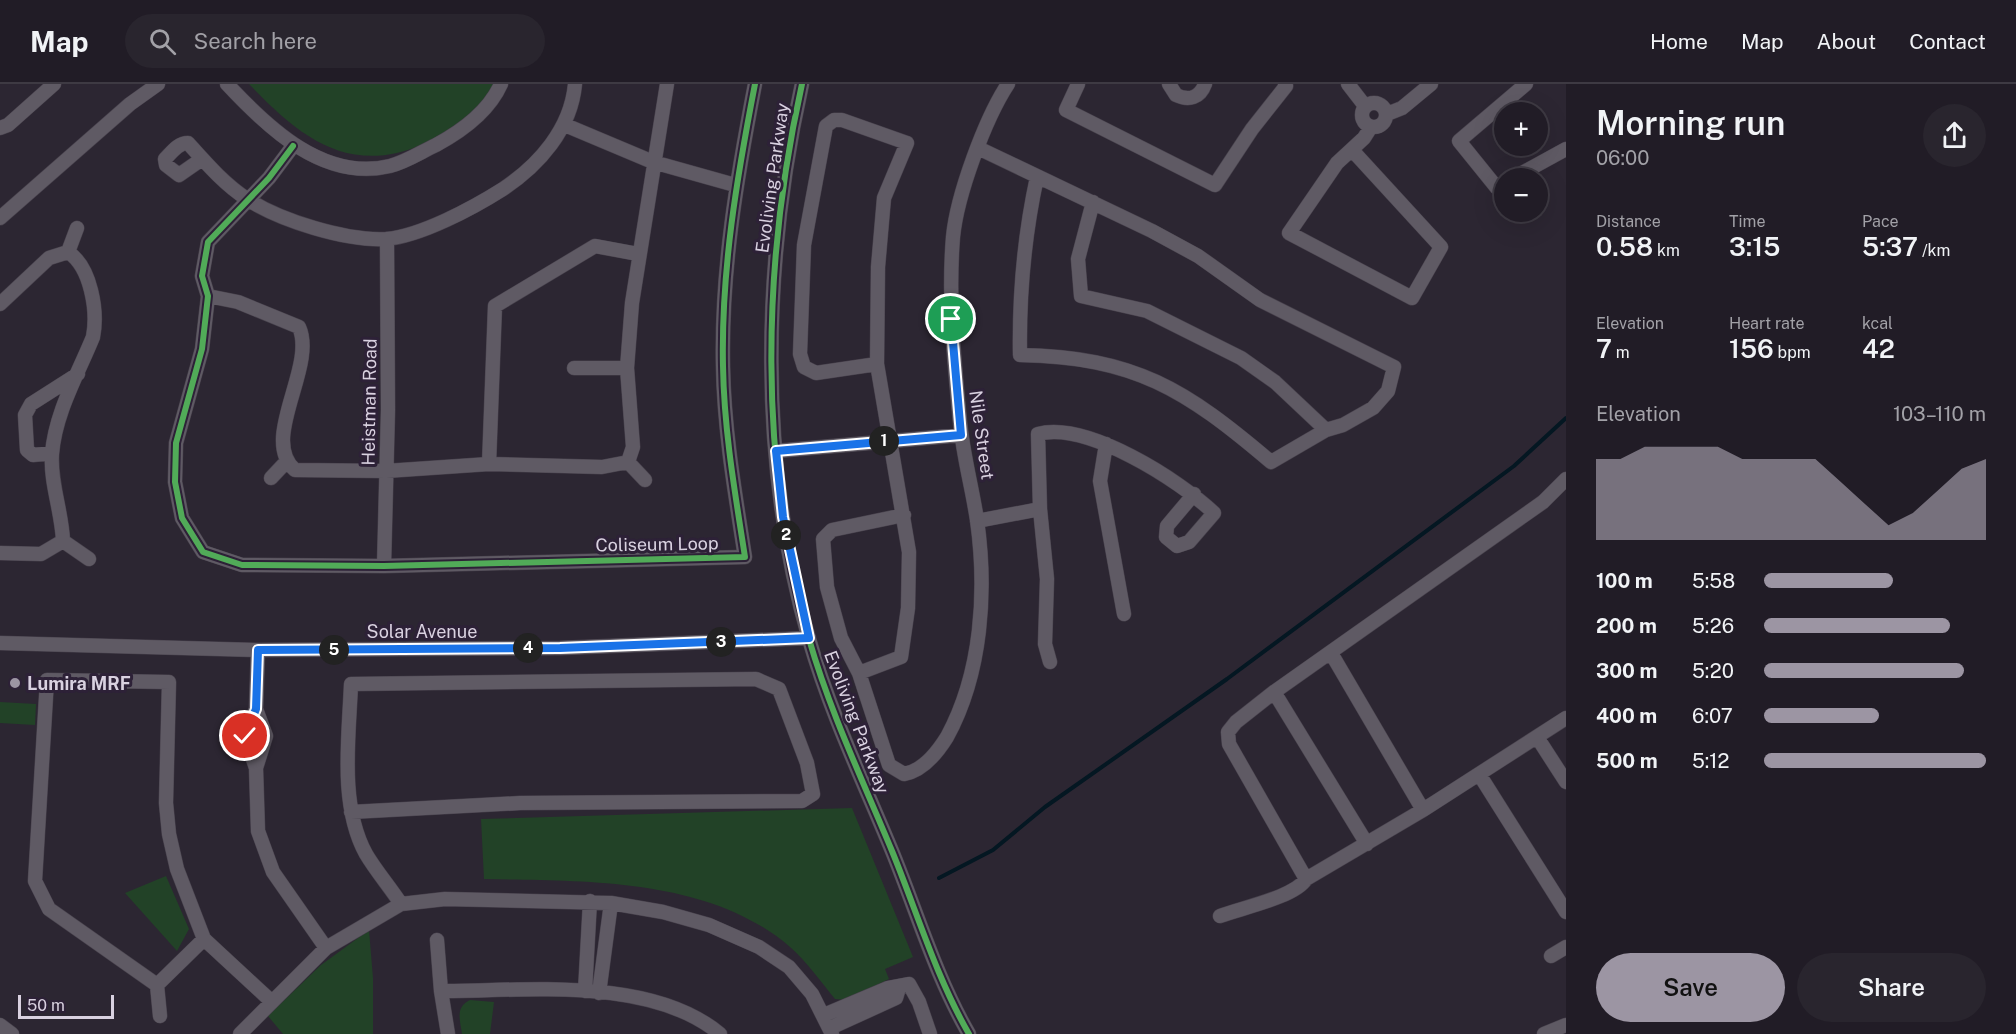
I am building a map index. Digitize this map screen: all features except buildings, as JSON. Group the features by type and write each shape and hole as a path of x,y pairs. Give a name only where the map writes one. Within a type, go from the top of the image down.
{"street":[{"path":"0,128 8,124 54,84"},
{"path":"0,218 130,104 158,84"},
{"path":"227,84 292,146 328,161 359,169 390,166 444,140 481,113 501,84"},
{"path":"202,159 219,177 249,200 307,226 340,235 387,239 438,224 484,201 514,181 540,158 565,125 575,84"},
{"path":"628,462 633,447 627,368 639,254 667,84"},
{"name":"Coliseum Loop","path":"208,296 200,360 176,442 176,482 182,518 203,552 242,565 384,566 745,557 728,449 723,366 725,280 735,185 755,84"},
{"name":"Evoliving Parkway","path":"802,84 779,210 775,257 772,354 776,451 785,529 809,638 829,701 914,906 948,998 969,1034"},
{"name":"Nile Street","path":"859,673 889,765 904,774 922,768 941,746 963,699 979,629 982,585 977,522 961,435 951,319 953,235 964,188 978,148 1008,84"},
{"path":"1078,84 1066,110 1215,185 1252,129 1287,86 1285,84"},
{"path":"1169,84 1176,95 1190,99 1198,96 1205,84"},
{"path":"1348,84 1365,106"},
{"path":"1352,150 1441,247 1412,298 1289,233 1337,163 1352,150 1371,127 1382,125 1387,114 1402,108 1431,84"},
{"path":"1494,184 1459,141 1526,84"},
{"path":"1365,106 1378,103 1387,114"},
{"path":"1365,106 1362,118 1371,127"},
{"path":"877,364 816,373 804,367 800,354 804,245 826,126 834,120 842,120 907,142 884,198 878,267 877,364 892,441 904,515 909,552 908,608 901,657 859,673 841,638 827,587 823,539 832,530 904,515"},
{"path":"565,125 653,162 735,185"},
{"path":"292,146 249,200 208,242 202,276 208,296 238,302 299,327 302,335 298,372 283,438 286,462 295,470 386,471 489,464 602,467 628,462"},
{"path":"978,148 1198,255 1260,300 1394,367 1388,391 1373,408 1344,424 1326,430 1271,462 1207,410 1165,384 1095,361 1020,356 1019,294 1024,247 1037,177"},
{"path":"1531,168 1566,148"},
{"path":"1093,202 1078,259 1081,296 1147,311 1241,358 1275,382 1326,430"},
{"path":"68,252 77,228"},
{"name":"Heistman Road","path":"384,566 389,323 387,239"},
{"path":"489,464 495,306 595,246 639,254"},
{"path":"0,304 49,258 68,252 77,257 84,268 96,324 59,423 52,453 53,478 62,516 63,541"},
{"path":"574,368 627,368"},
{"path":"52,453 33,454 27,450 25,415 31,404 78,374"},
{"path":"1050,662 1045,644 1046,547 1040,509 1038,434 1052,430 1106,444 1194,494"},
{"path":"776,451 961,435"},
{"path":"1106,444 1100,482 1124,614"},
{"path":"271,478 286,462"},
{"path":"628,462 645,480"},
{"path":"1306,879 1229,744 1228,732 1236,722 1274,692 1543,502 1566,479"},
{"path":"977,522 1040,509"},
{"path":"0,553 41,554 63,541"},
{"path":"63,541 89,559"},
{"name":"Solar Avenue","path":"0,643 258,650 560,648 809,638"},
{"path":"258,650 256,709 266,736 256,768 258,831 273,872 326,948"},
{"path":"1331,653 1423,810"},
{"path":"351,813 520,804 802,801 813,794 807,764 779,689 756,679 351,684 349,753 351,813 365,852 401,904"},
{"path":"160,1016 157,985 49,909 35,881 47,680 169,682 166,803 169,834 177,868 204,939 271,1001"},
{"path":"1274,692 1368,844"},
{"path":"1220,916 1271,899 1303,885 1306,879 1423,810 1566,718"},
{"path":"1537,737 1566,782"},
{"path":"1479,774 1566,912"},
{"path":"240,1034 326,948 401,904 445,899 590,901 663,912 709,925 774,955 801,980 828,1025 888,988 899,988 909,984 919,1002 930,1034"},
{"path":"585,990 590,901"},
{"path":"599,993 611,903"},
{"path":"157,985 204,939"},
{"path":"437,940 441,991 448,1034"},
{"path":"1551,956 1566,947"},
{"path":"441,991 585,990 649,1000 704,1020 720,1034"},
{"path":"0,1024 12,1034"},
{"path":"1544,1034 1566,1025"}],"green space":[{"path":"249,84 496,84 473,113 447,133 397,153 372,156 348,153 327,146 306,135"},
{"path":"0,702 36,704 35,725 0,723"},
{"path":"852,808 913,957 885,969 889,979 846,1000 835,999 790,947 758,924 722,907 684,895 603,883 484,879 481,819"},
{"path":"166,876 189,929 177,951 125,893"},
{"path":"369,930 373,978 373,1034 283,1034 268,1016 321,965"},
{"path":"470,1000 494,1002 490,1034 462,1034 460,1010"}],"waterway":[{"path":"939,878 993,850 1045,807 1227,679 1514,466 1566,418"}],"cycle path":[{"path":"293,146 269,178 208,242 202,276 208,296 202,349 176,443 175,482 182,518 203,552 242,565 384,566 745,557 725,414 723,330 732,224 755,84"},
{"path":"802,84 779,222 773,292 771,362 774,433 781,502 792,571 817,666 837,720 892,851 937,967 969,1034"}],"place":[{"name":"Lumira MRF","path":"15,683"}],"route":[{"path":"245,736 256,709 258,650 560,648 809,638 795,583 783,517 776,451 961,435 951,319"}]}
